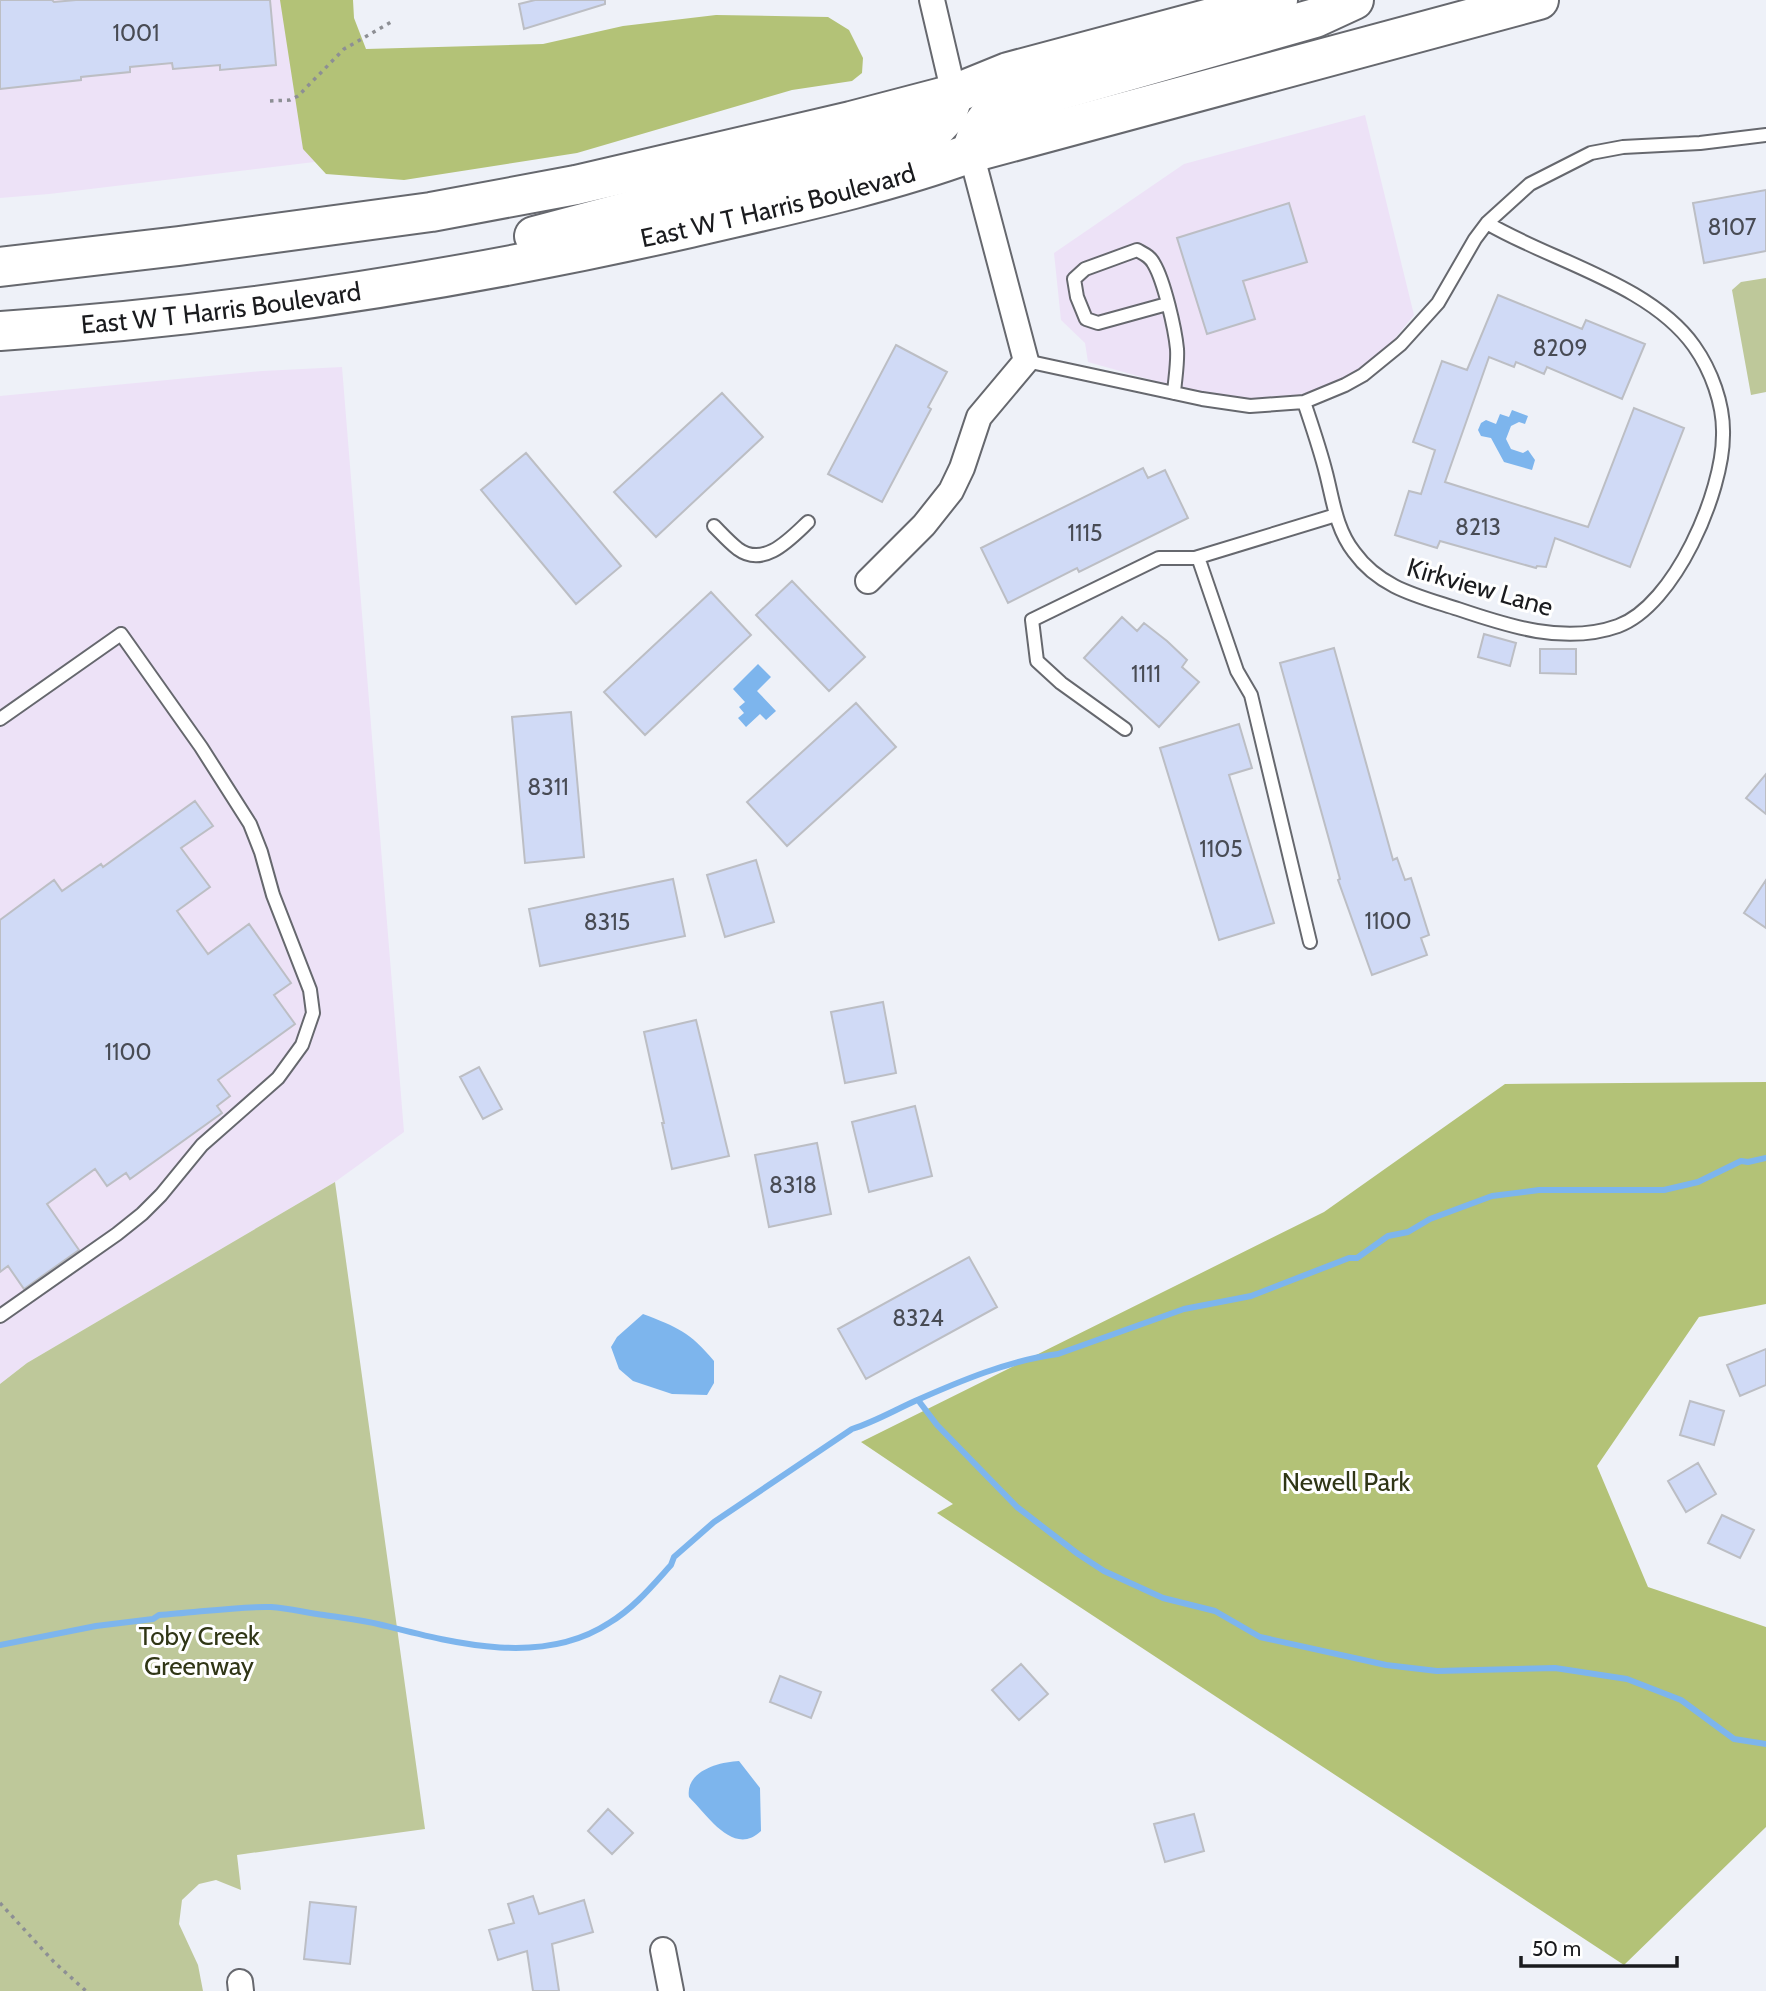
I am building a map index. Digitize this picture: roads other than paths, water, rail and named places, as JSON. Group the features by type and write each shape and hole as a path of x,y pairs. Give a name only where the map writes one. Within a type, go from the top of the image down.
{"main road":[{"path":"0,267 431,212 576,185 722,153 954,94 1009,72 1278,0"},
{"path":"971,153 976,134 982,125 989,116 1005,106 1315,18 1354,0"},
{"name":"East W T Harris Boulevard","path":"0,331 102,325 414,282 559,256 717,222 873,183 971,153 1539,0"},
{"path":"414,282 526,239 934,130 946,117 954,94"},
{"path":"0,288 98,274 137,263 179,246"}],"street":[{"path":"932,0 954,94"},
{"path":"868,581 924,525 951,491 962,468 979,417 1026,361 971,153"},
{"path":"663,1950 671,1991"}],"lane":[{"path":"1026,361 1174,393 1250,406 1304,402 1363,375 1401,344 1438,303 1487,223 1530,184 1591,153 1623,147 1700,144 1766,135"},
{"name":"Kirkview Lane","path":"1304,402 1339,526 1353,551 1370,571 1393,587 1532,631 1580,635 1619,626 1654,602 1679,569 1699,528 1717,475 1723,434 1711,374 1693,344 1665,315 1628,289 1511,238 1487,223"},
{"path":"1167,304 1098,323 1086,319 1077,297 1074,279 1085,269 1137,250 1149,256 1155,265 1167,304 1177,349 1174,393"},
{"path":"1125,729 1037,661 1032,620 1159,558 1198,557 1336,515"},
{"path":"713,526 739,550 752,556 772,553 808,522"},
{"path":"1198,557 1237,671 1251,695 1310,942"},
{"path":"0,719 121,634 201,747 250,824 310,990 313,1013 302,1045 278,1078 202,1145 142,1214 0,1316"}],"water":[{"path":"1512,410 1528,416 1525,424 1519,422 1511,426 1506,439 1511,449 1523,453 1528,450 1535,460 1532,470 1504,462 1491,438 1481,436 1478,430 1486,420 1496,424 1500,414 1509,417"},
{"path":"758,664 771,677 757,691 776,711 766,720 760,714 746,727 738,718 744,713 739,707 745,702 733,689"},
{"path":"643,1314 682,1332 698,1343 714,1361 714,1383 707,1395 672,1394 633,1381 619,1369 611,1347 617,1337"},
{"path":"739,1761 760,1788 761,1831 751,1838 741,1839 722,1831 689,1797 689,1788 698,1774 722,1763"}],"waterway":[{"path":"0,1645 96,1626 153,1619 159,1615 258,1607 284,1608 360,1620 467,1644 526,1648 555,1644 583,1636 618,1617 650,1589 671,1565 674,1557 714,1522 852,1429 950,1386 1004,1366 1058,1354 1184,1309 1251,1296 1349,1258 1357,1258 1388,1236 1408,1232 1430,1219 1492,1196 1539,1190 1664,1190 1698,1182 1741,1161 1766,1158"},
{"path":"918,1400 937,1425 1017,1507 1104,1571 1163,1598 1215,1611 1260,1637 1386,1665 1437,1671 1555,1668 1627,1679 1681,1700 1734,1739 1766,1744"}],"park label":[{"name":"Newell Park","path":"1346,1482"},
{"name":"Toby Creek Greenway","path":"199,1651"}]}
